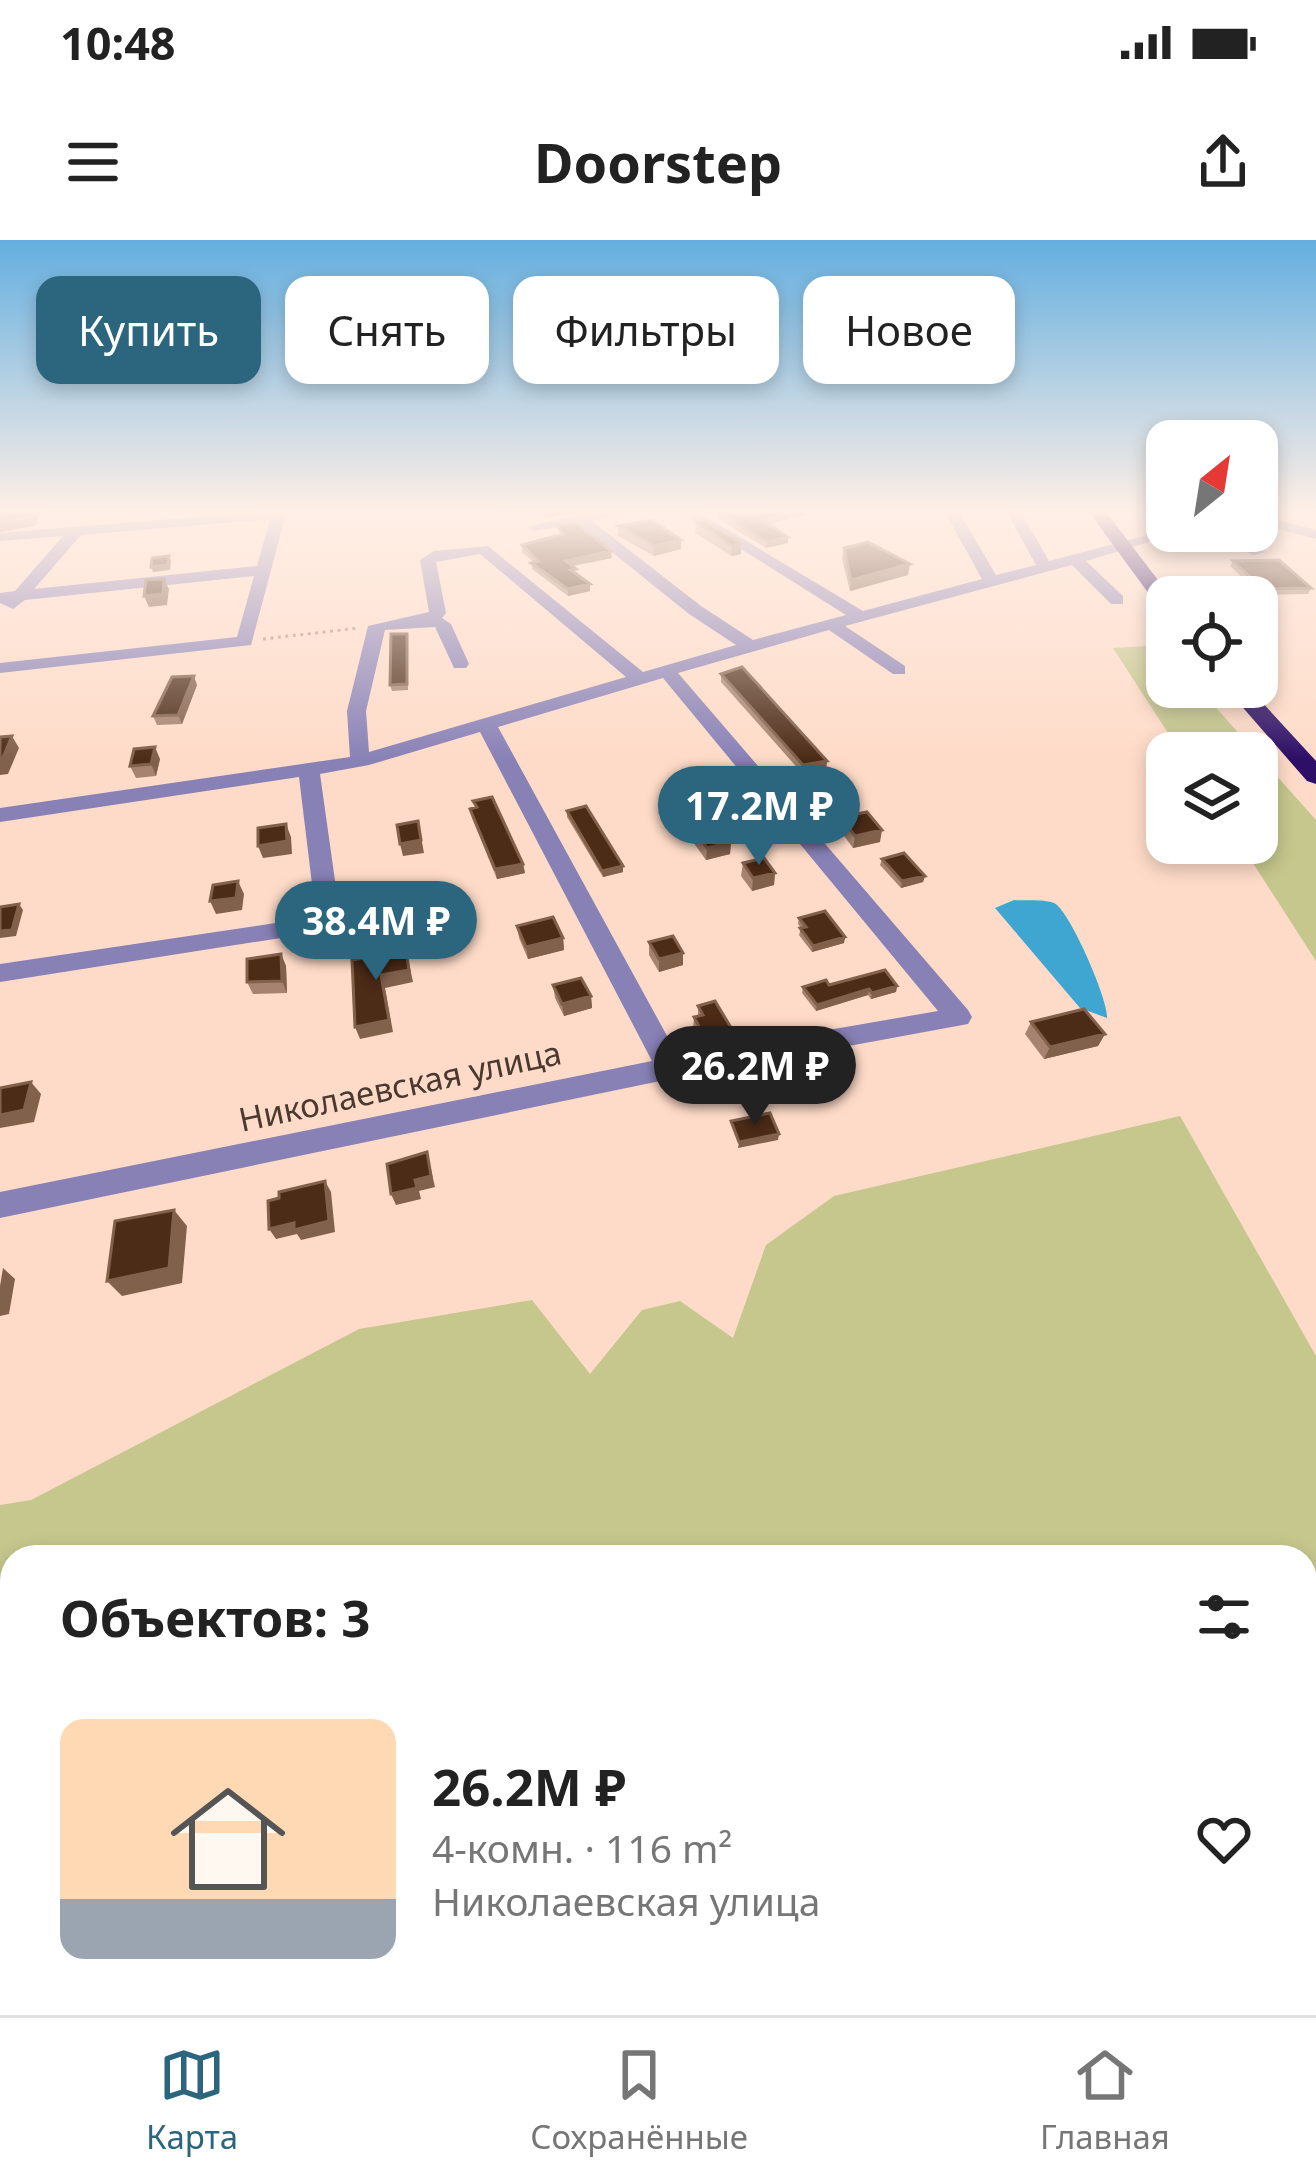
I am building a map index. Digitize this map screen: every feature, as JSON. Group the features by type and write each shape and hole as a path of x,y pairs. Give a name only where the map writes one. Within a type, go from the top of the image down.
{"highway":[{"path":"1255,708 1316,776"}],"street":[{"path":"0,598 31,595"},
{"path":"0,668 245,641 259,595"},
{"path":"430,620 438,614 434,595"},
{"path":"538,595 639,678"},
{"path":"676,595 751,646"},
{"path":"825,595 860,616"},
{"path":"0,815 362,761 666,670 942,595"},
{"path":"1113,595 1118,600"},
{"path":"0,619 20,596"},
{"path":"362,761 356,748 360,685 377,626 430,620 442,624 460,664"},
{"path":"832,624 899,670"},
{"name":"Николаевская улица","path":"0,1204 670,1068 958,1017 666,670"},
{"path":"486,724 670,1068"},
{"path":"0,973 329,923 309,771"}],"path":[{"path":"245,641 377,626"}],"green space":[{"path":"1146,646 1146,699 1113,648"},
{"path":"1152,708 1216,708 1238,732 1167,732"},
{"path":"1278,777 1316,820 1316,961 1254,864 1278,864"},
{"path":"1180,1116 1316,1356 1316,1545 0,1545 0,1505 31,1500 359,1329 532,1300 590,1374 642,1310 680,1301 733,1338 766,1245 834,1196"}],"water":[{"path":"1014,900 1050,902 1061,909 1087,956 1107,1018 1080,1008 995,908"}],"building":[{"path":"391,634 407,634 407,684 390,685"},
{"path":"742,667 827,761 803,765 721,674"},
{"path":"194,676 178,715 153,716 172,677"},
{"path":"12,736 1,762 0,762 0,737"},
{"path":"155,747 151,764 130,766 134,749"},
{"path":"822,781 836,795 818,800 803,786"},
{"path":"492,797 523,864 495,869 470,809 477,807 473,801"},
{"path":"586,806 623,866 602,871 567,811"},
{"path":"867,812 882,830 855,836 841,817"},
{"path":"418,821 421,840 400,844 397,825"},
{"path":"286,824 287,841 258,846 258,828"},
{"path":"717,824 731,842 707,848 694,830"},
{"path":"904,853 925,876 902,881 882,859"},
{"path":"764,858 775,873 753,878 743,863"},
{"path":"238,881 236,898 210,901 213,885"},
{"path":"19,904 12,930 0,931 0,907"},
{"path":"825,911 845,937 813,946 799,918"},
{"path":"553,917 563,938 526,947 517,926"},
{"path":"673,936 683,953 659,959 649,942"},
{"path":"404,939 409,970 381,975 389,1020 355,1027 352,960 388,954 386,942"},
{"path":"281,954 282,981 247,982 247,959"},
{"path":"885,970 897,986 817,1005 803,987 826,980 829,985"},
{"path":"581,978 591,996 562,1004 553,985"},
{"path":"715,1001 730,1026 703,1034 694,1017 703,1015 698,1006"},
{"path":"1084,1009 1105,1034 1050,1047 1031,1022"},
{"path":"31,1082 24,1110 0,1115 0,1088"},
{"path":"770,1113 779,1134 739,1142 731,1121"},
{"path":"427,1152 431,1176 415,1180 417,1188 391,1194 387,1164"},
{"path":"325,1181 329,1221 294,1230 294,1223 269,1229 268,1201 279,1198 279,1192"},
{"path":"174,1210 169,1268 107,1281 115,1221"}]}
